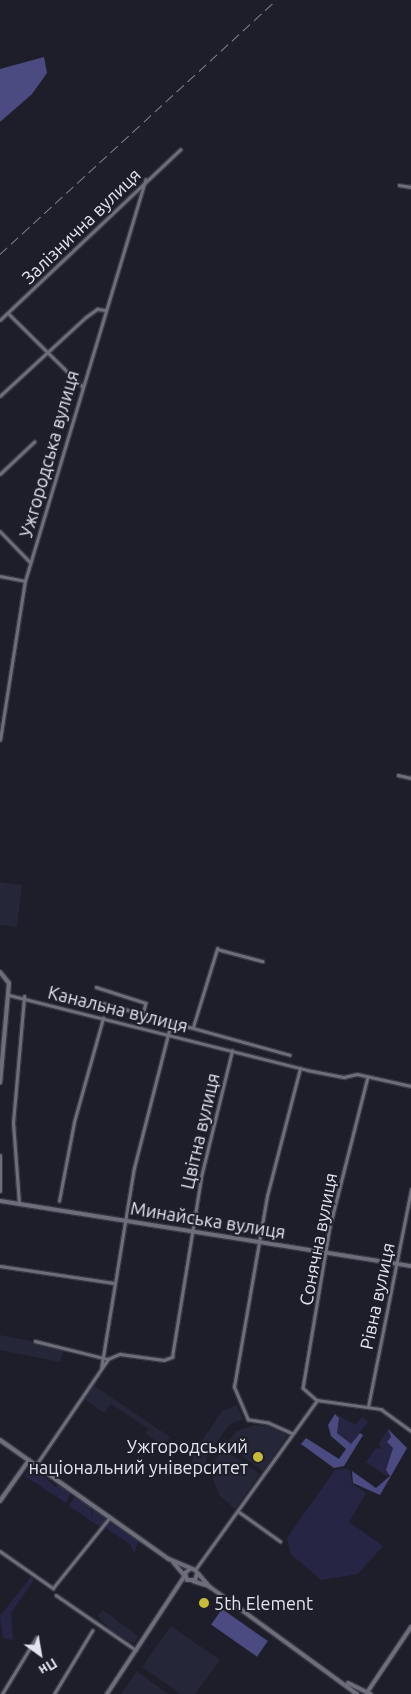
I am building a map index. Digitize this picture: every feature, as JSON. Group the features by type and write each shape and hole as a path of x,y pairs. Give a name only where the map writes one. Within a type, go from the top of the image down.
{"street":[{"name":"Залізнична вулиця","path":"0,320 145,180 180,150"},
{"name":"Ужгородська вулиця","path":"0,740 25,581 145,180"},
{"path":"399,186 411,187"},
{"path":"0,396 92,312 105,310"},
{"path":"8,313 82,386"},
{"path":"0,474 34,442"},
{"path":"0,531 30,562"},
{"path":"0,576 25,581"},
{"path":"398,774 411,778"},
{"path":"193,1027 217,949 262,961"},
{"path":"0,972 7,978 9,996 0,1083"},
{"path":"96,987 146,1003 143,1015"},
{"path":"9,996 24,996"},
{"name":"Канальна вулиця","path":"19,1206 13,1130 24,996 232,1052 300,1068 344,1077 368,1077 411,1086"},
{"path":"92,1000 290,1055"},
{"path":"58,1201 103,1018"},
{"path":"100,1371 134,1168 171,1023"},
{"name":"Цвітна вулиця","path":"108,1360 120,1354 164,1360 172,1356 192,1232 232,1052"},
{"path":"293,1434 268,1423 248,1420 234,1387 278,1147 300,1068"},
{"name":"Сонячна вулиця","path":"317,1400 302,1388 327,1253 368,1077"},
{"path":"0,1156 0,1191"},
{"name":"Рівна вулиця","path":"368,1407 411,1189"},
{"name":"Минайська вулиця","path":"0,1201 19,1206 411,1266"},
{"path":"0,1266 114,1282"},
{"path":"35,1341 103,1356 108,1360 36,1465"},
{"path":"179,1591 192,1581 194,1571 317,1400 382,1409 411,1431"},
{"path":"0,1440 171,1560 194,1571 210,1587 346,1682 366,1693"},
{"path":"0,1501 29,1460"},
{"path":"238,1511 280,1541"},
{"path":"0,1551 53,1588 110,1517"},
{"path":"171,1560 184,1576 210,1587"},
{"path":"107,1694 179,1591 184,1576 194,1571"},
{"path":"56,1595 137,1651"},
{"path":"366,1693 411,1628"},
{"path":"54,1694 92,1631"},
{"path":"2,1694 36,1638"},
{"path":"346,1682 366,1693"}],"shaded area":[{"path":"44,57 47,73 32,94 0,122 0,69"},
{"path":"0,882 22,885 17,927 0,925"},
{"path":"0,1335 58,1346 64,1351 60,1362 0,1350"},
{"path":"93,1385 170,1437 163,1446 146,1434 149,1429 111,1404 104,1413 84,1399"},
{"name":"Ужгородський національний університет","path":"237,1405 243,1419 229,1425 207,1456 205,1470 191,1470 193,1454 222,1411"},
{"path":"335,1414 356,1425 362,1417 368,1422 351,1444 337,1433 339,1418"},
{"path":"335,1414 339,1418 337,1433 351,1444 360,1433 363,1435 344,1466 334,1468 301,1444 306,1438 339,1459 346,1449 331,1436 328,1425"},
{"name":"Ужгородський національний університет","path":"255,1425 271,1426 288,1435 263,1471 225,1444 237,1431"},
{"path":"388,1429 393,1448 388,1477 366,1462 376,1448 383,1449 378,1445"},
{"path":"388,1429 407,1448 380,1495 353,1483 352,1471 376,1488 390,1476 386,1470 393,1448 387,1442 391,1437"},
{"path":"222,1448 260,1474 235,1509 219,1495 213,1479 214,1462"},
{"path":"31,1465 56,1487 58,1484 71,1493 66,1503 25,1476"},
{"path":"335,1470 350,1470 352,1484 366,1493 349,1522 383,1546 358,1574 321,1580 291,1554 287,1538"},
{"path":"75,1496 90,1506 93,1521 92,1507 107,1518 100,1527 69,1506"},
{"path":"111,1521 139,1540 134,1553 131,1545 104,1527"},
{"path":"31,1577 34,1580 11,1613 13,1640 3,1638 0,1616"},
{"path":"222,1609 268,1641 257,1657 211,1625"},
{"path":"103,1610 138,1636 134,1644 112,1632 98,1616"},
{"path":"171,1626 220,1660 195,1694 181,1694 142,1667"},
{"path":"137,1671 168,1694 121,1694"}],"railway":[{"path":"0,254 276,0"}],"place":[{"name":"Ужгородський національний університет","path":"258,1457"},
{"name":"5th Element","path":"204,1603"}]}
